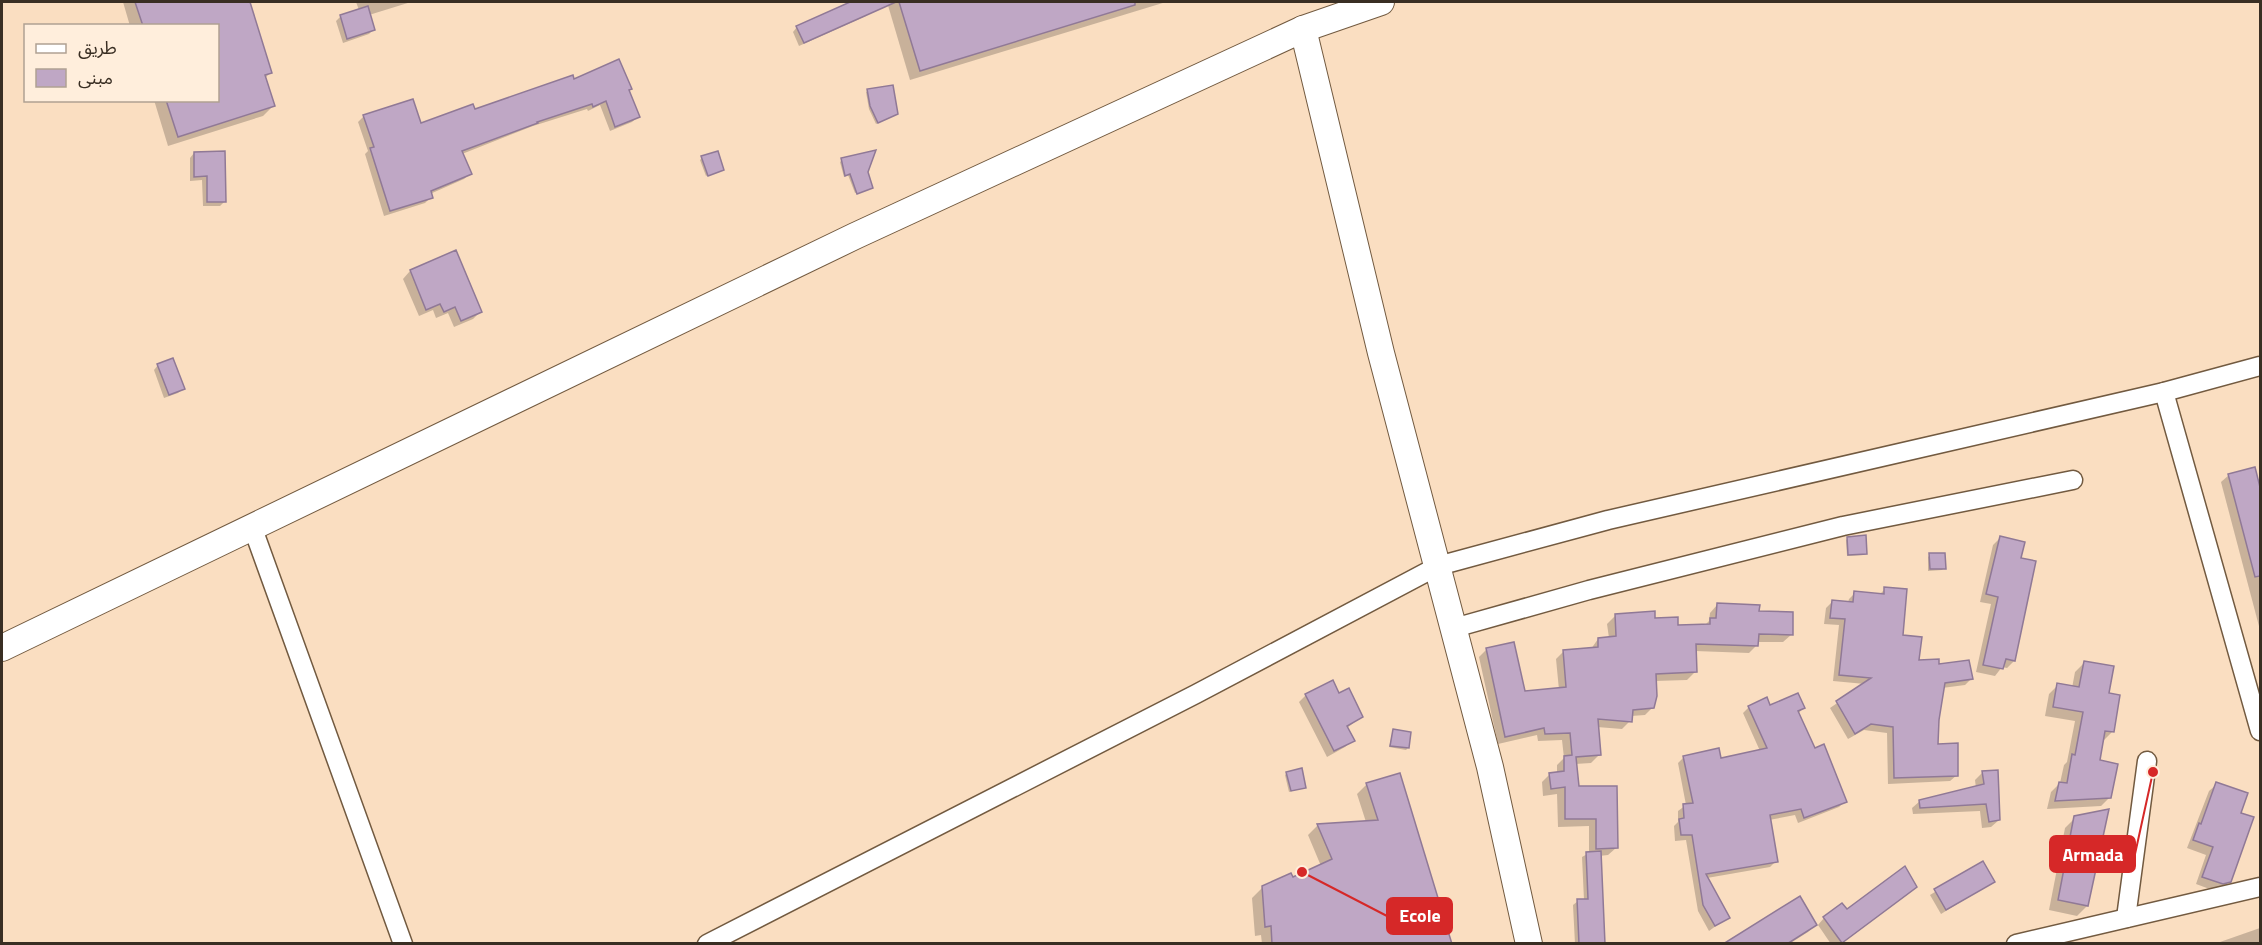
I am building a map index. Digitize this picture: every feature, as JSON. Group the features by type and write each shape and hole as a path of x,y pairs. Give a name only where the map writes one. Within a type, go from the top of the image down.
{"street":[{"path":"2,648 844,242 1303,29 1381,2"},
{"path":"1303,29 1382,353 1490,767 1529,944"},
{"path":"707,944 1196,694 1438,566 1608,520 2164,392 2260,366"},
{"path":"2164,392 2260,731"},
{"path":"1454,628 1588,590 1843,526 2073,480"},
{"path":"252,526 403,944"},
{"path":"2126,918 2147,761"},
{"path":"2016,944 2260,887"}],"building":[{"path":"135,2 250,2 272,73 265,75 275,106 178,137 167,102 219,102 219,24 142,24"},
{"path":"850,2 896,2 804,43 796,26"},
{"path":"899,2 1135,2 1135,5 920,71"},
{"path":"368,6 375,30 347,39 340,15"},
{"path":"619,59 632,89 629,90 640,117 615,127 606,101 593,107 592,104 537,122 462,151 472,174 431,191 433,198 390,211 370,148 374,147 363,115 413,99 421,123 473,104 475,109 573,75 574,79"},
{"path":"893,85 898,114 878,123 870,106 867,89"},
{"path":"876,150 868,172 873,188 857,194 850,174 845,176 841,158"},
{"path":"225,151 226,202 207,202 207,176 194,177 194,152"},
{"path":"718,151 724,170 708,176 701,156"},
{"path":"456,250 482,312 461,321 455,307 444,312 440,304 426,310 410,270"},
{"path":"173,358 185,389 169,395 157,364"},
{"path":"2255,467 2260,487 2260,576 2255,577 2228,474"},
{"path":"1866,535 1867,554 1848,555 1847,537"},
{"path":"2000,536 2025,542 2021,558 2036,561 2015,661 2006,659 2003,669 1983,665 1998,597 1986,594"},
{"path":"1929,553 1945,553 1946,569 1930,569"},
{"path":"1884,587 1907,589 1903,635 1922,637 1919,660 1939,659 1939,664 1969,660 1973,679 1945,683 1939,720 1938,744 1958,743 1958,776 1894,778 1893,727 1871,724 1855,734 1836,701 1871,678 1839,675 1845,619 1830,618 1832,600 1853,602 1854,591 1884,594"},
{"path":"1717,603 1760,605 1759,611 1793,612 1793,635 1759,634 1758,646 1696,644 1697,672 1656,674 1657,696 1654,708 1633,710 1632,722 1598,719 1601,755 1576,757 1579,786 1617,786 1618,848 1596,849 1596,819 1565,819 1565,787 1551,789 1549,773 1564,771 1564,756 1572,755 1570,733 1545,734 1544,728 1505,737 1486,648 1514,642 1525,691 1566,687 1563,650 1598,647 1598,638 1616,636 1615,614 1655,611 1655,618 1678,617 1678,625 1710,624 1710,618 1716,618"},
{"path":"2084,661 2114,666 2109,693 2120,695 2114,732 2105,731 2100,760 2118,764 2111,798 2055,801 2059,782 2067,783 2083,712 2053,707 2057,683 2079,687"},
{"path":"1333,680 1339,693 1349,688 1363,717 1347,726 1355,741 1334,751 1305,694"},
{"path":"1798,693 1805,708 1798,711 1815,748 1824,744 1847,802 1804,818 1801,809 1770,815 1778,862 1706,874 1730,918 1715,926 1703,905 1692,835 1681,835 1679,819 1684,818 1683,804 1693,803 1683,756 1719,748 1721,758 1767,748 1748,706 1767,697 1770,705"},
{"path":"1393,729 1411,732 1409,748 1390,746"},
{"path":"1302,768 1306,788 1291,791 1286,772"},
{"path":"1998,770 2000,820 1989,822 1986,804 1920,808 1919,800 1984,784 1982,771"},
{"path":"1400,773 1452,944 1272,944 1271,926 1265,927 1262,886 1291,873 1293,877 1332,859 1317,824 1378,820 1366,783"},
{"path":"2216,782 2248,793 2241,813 2254,817 2231,882 2223,884 2202,877 2213,847 2193,840"},
{"path":"2109,809 2088,906 2058,900 2074,816"},
{"path":"1601,851 1605,944 1579,944 1577,899 1588,899 1586,852"},
{"path":"1983,861 1995,882 1946,910 1934,889"},
{"path":"1905,866 1917,887 1842,943 1823,917 1842,903 1847,909"},
{"path":"1800,896 1817,925 1787,944 1723,944"}],"place":[{"name":"Armada","path":"2153,772"},
{"name":"Ecole","path":"1302,872"}]}
